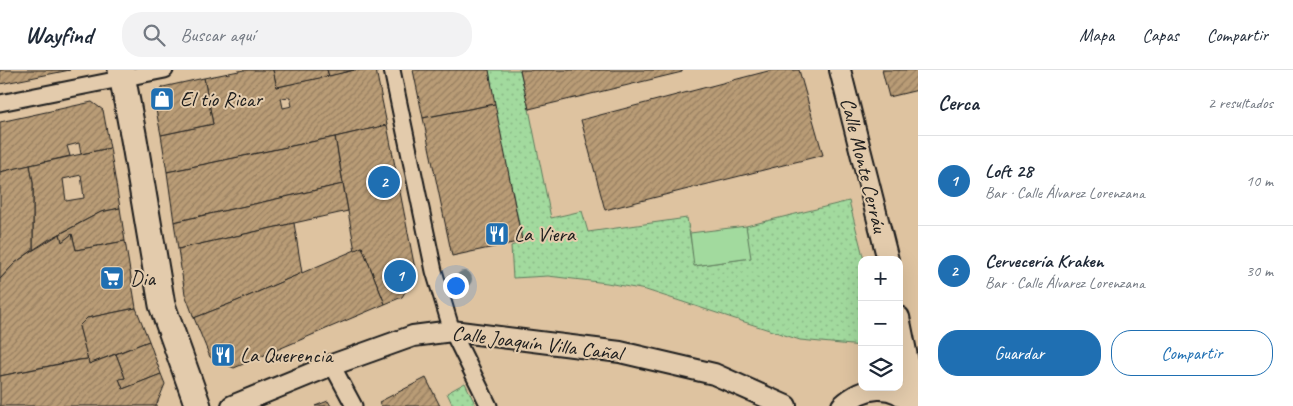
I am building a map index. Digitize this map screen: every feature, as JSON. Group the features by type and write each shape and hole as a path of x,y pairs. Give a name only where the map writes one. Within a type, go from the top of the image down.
{"street":[{"path":"0,103 122,74 165,70"},
{"path":"392,70 434,270 452,331 489,406"},
{"name":"Calle Monte Cerráu","path":"840,70 887,256"},
{"path":"122,74 162,305 198,406"},
{"name":"Calle Joaquín Villa Cañal","path":"232,406 332,365 413,336 452,331 620,352 714,374 786,406"},
{"path":"903,339 915,406"},
{"path":"332,365 354,406"},
{"path":"838,406 842,406 862,391"},
{"path":"891,391 915,406"}],"green space":[{"path":"486,70 520,70 551,218 582,211 588,232 687,218 695,266 750,258 746,226 849,201 863,256 858,256 858,346 800,340 646,290 548,276 513,278 511,246 523,242"},
{"path":"746,226 751,258 694,266 690,233"},
{"path":"465,383 476,406 453,406 447,393"}],"building":[{"path":"0,70 70,70 0,84"},
{"path":"244,70 273,70 277,87 354,70 376,70 387,125 167,172 161,135 213,124 204,78","holes":["290,97 292,106 283,108 281,98"]},
{"path":"273,70 327,70 329,76 277,87"},
{"path":"327,70 354,70 329,76"},
{"path":"413,70 489,70 495,104 423,118"},
{"path":"520,70 682,70 682,72 529,109"},
{"path":"772,70 799,70 823,155 605,210 581,120"},
{"path":"882,70 918,70 918,90 889,97"},
{"path":"204,78 213,124 161,135 154,100 163,87"},
{"path":"92,102 103,110 110,148 81,154 79,143 67,146 70,156 0,172 0,122"},
{"path":"495,104 522,241 452,256 423,118"},
{"path":"387,125 416,274 402,297 385,304 362,247 355,251 335,137"},
{"path":"335,137 343,184 174,222 167,172"},
{"path":"110,148 120,208 101,212 33,250 33,183 30,165","holes":["81,175 84,198 66,201 63,179"]},
{"path":"30,165 33,183 33,250 15,263 0,279 0,172"},
{"path":"343,184 348,211 178,249 174,222"},
{"path":"120,208 125,241 76,250 72,234 62,242 60,234 101,212"},
{"path":"294,223 302,273 194,318 185,294 178,249"},
{"path":"60,234 62,242 72,234 76,250 125,241 136,308 87,318 79,326 88,359 0,376 0,279 15,263"},
{"path":"362,247 385,304 234,368 210,357 194,318"},
{"path":"136,308 149,341 89,364 79,326 87,318"},
{"path":"149,341 161,374 123,389 119,379 125,378 116,354"},
{"path":"116,354 125,378 119,379 123,389 161,374 165,384 156,406 0,406 0,376 80,360 88,359 89,364"},
{"path":"426,378 440,406 381,406 379,402"},
{"path":"328,401 331,406 315,406"}],"place":[{"name":"El tío Ricar","path":"162,99"},
{"name":"Cervecería Kraken","path":"384,182"},
{"name":"La Viera","path":"497,234"},
{"name":"Loft 28","path":"400,276"},
{"name":"Dia","path":"112,278"},
{"name":"La Querencia","path":"223,355"}]}
